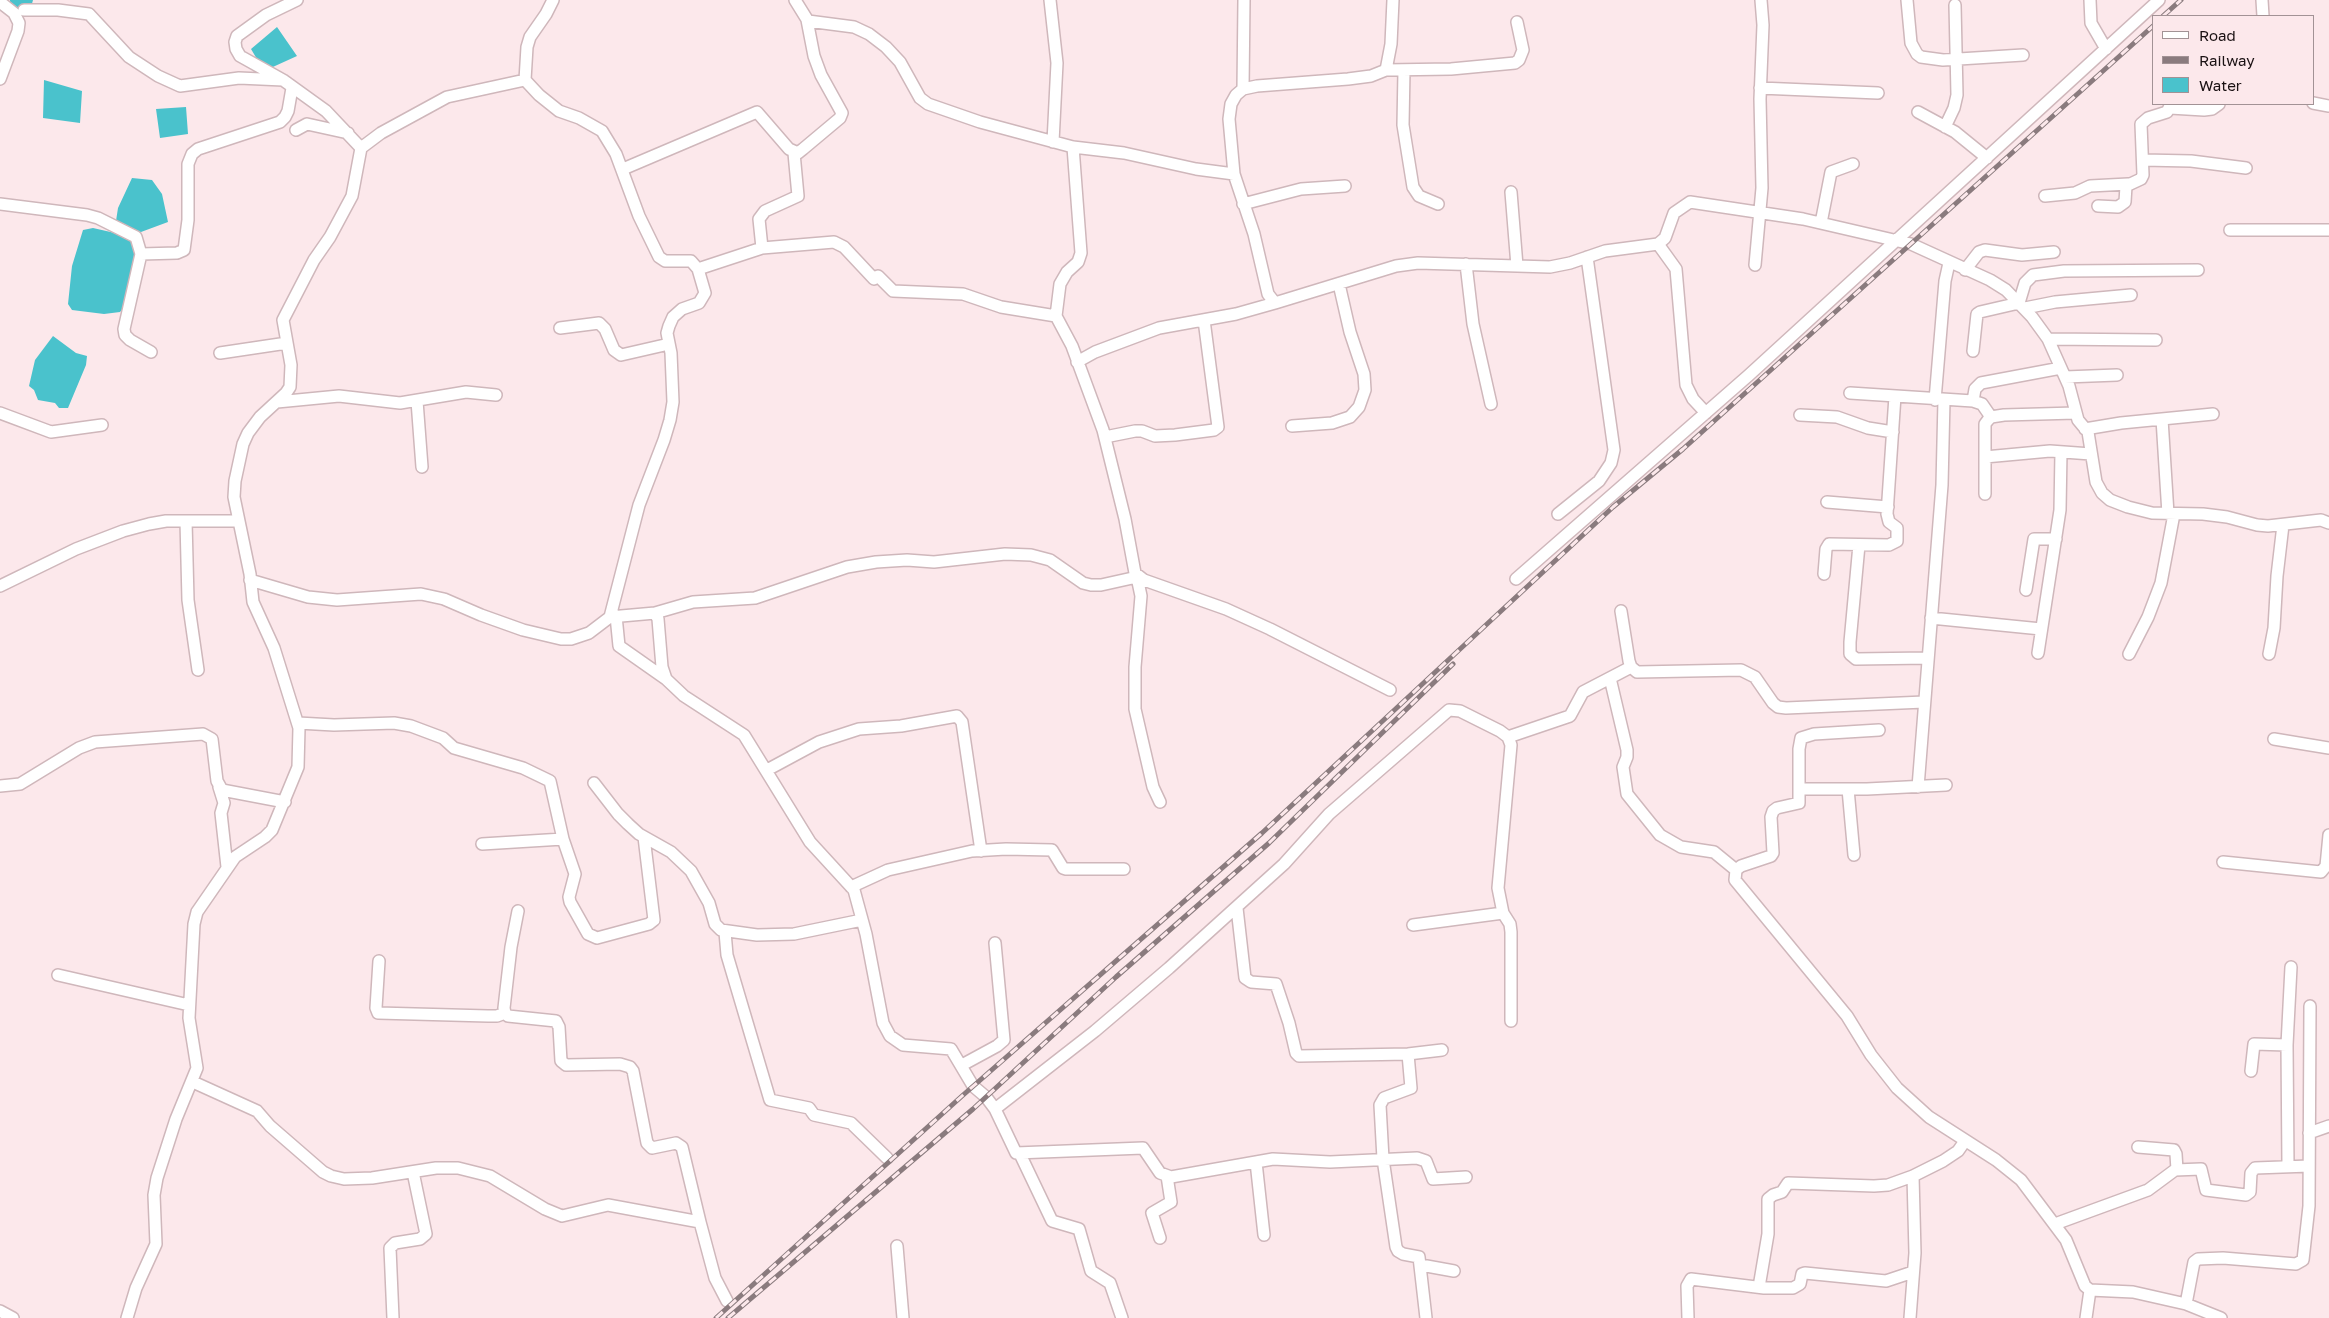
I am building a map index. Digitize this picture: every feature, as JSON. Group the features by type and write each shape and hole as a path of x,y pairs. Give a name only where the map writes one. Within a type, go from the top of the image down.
{"street":[{"path":"0,79 18,31 20,14 31,0"},
{"path":"297,0 266,15 237,36 234,42 240,56 287,84 326,111 348,132 361,148"},
{"path":"553,0 530,37 527,47 526,80 539,95 559,111 579,118 602,131 616,154 639,216 659,257 664,261 691,261 698,269 705,293 698,303 682,309 673,317 667,333 673,402 664,440 636,515 613,617 619,646 666,679 684,696 744,735 774,766 810,842 856,884 879,1008 883,1023 890,1036 903,1045 951,1049 973,1086 986,1097 995,1109 1011,1146 1020,1154 1052,1221 1079,1230 1091,1271 1110,1283 1122,1318"},
{"path":"795,0 807,20 814,56 821,75 842,113 840,118 799,152"},
{"path":"1050,0 1057,64 1053,142"},
{"path":"1242,89 1244,0"},
{"path":"1386,70 1391,44 1393,0"},
{"path":"1755,264 1762,188 1760,88 1763,26 1761,0"},
{"path":"1907,0 1911,43 1917,54 1928,59 1942,60 2023,55"},
{"path":"2090,0 2092,23 2106,49"},
{"path":"1516,579 1706,413 2159,0"},
{"path":"2262,0 2263,15"},
{"path":"0,2 20,14 58,10 89,14 129,57 158,76 180,86 238,78 287,84"},
{"path":"1945,126 1954,108 1957,95 1955,5"},
{"path":"807,20 819,24 854,27 869,34 894,54 920,98 928,104 980,122 1073,147 1124,153 1196,169 1234,174"},
{"path":"1275,303 1268,294 1254,234 1234,174 1229,119 1231,104 1236,95 1242,89 1364,78 1386,70 1451,69 1514,63 1520,60 1522,50 1517,22"},
{"path":"1404,70 1403,125 1413,187 1419,196 1438,204"},
{"path":"127,1318 136,1288 156,1244 154,1195 156,1178 176,1119 193,1082 197,1068 189,1018 189,1005 194,924 197,912 235,857 265,837 277,820 298,767 300,750 298,723 274,648 253,602 238,521 234,489 243,444 260,417 277,402 290,386 291,365 283,324 285,314 352,196 361,148 381,133 446,97 526,80"},
{"path":"141,254 177,253 184,250 188,220 188,164 192,154 198,149 280,122 286,117 288,111 287,84"},
{"path":"1760,88 1878,92"},
{"path":"2314,103 2329,106"},
{"path":"2045,196 2075,193 2090,186 2128,184 2141,179 2144,170 2141,124 2143,120 2167,112 2170,106 2204,110 2212,109 2218,105"},
{"path":"623,170 757,112 799,152 798,196 765,211 760,219 762,248"},
{"path":"1918,112 1967,140 1987,158"},
{"path":"296,130 306,124 348,132"},
{"path":"1073,147 1081,253 1078,262 1067,272 1060,284 1056,316 1072,346 1105,437 1126,519 1134,569 1141,596 1135,667 1135,709 1153,786 1160,802"},
{"path":"2143,160 2191,161 2246,168"},
{"path":"1821,223 1831,172 1853,164"},
{"path":"2098,206 2123,205 2128,184"},
{"path":"1243,204 1301,189 1345,186"},
{"path":"1510,192 1518,266"},
{"path":"1077,362 1095,352 1159,328 1204,320 1275,303 1396,266 1418,263 1550,267 1570,263 1605,251 1658,244 1664,238 1674,213 1690,202 1821,223 1895,240 1990,280 2006,290 2022,306 2048,339 2063,372 2078,420 2088,432 2096,482 2102,493 2110,500 2152,513 2227,517 2268,526 2328,520"},
{"path":"0,204 98,218 136,237 141,254 124,329 125,335 130,340 151,352"},
{"path":"2230,230 2329,230"},
{"path":"698,269 762,248 834,242 844,247 892,291 963,294 1001,307 1056,316"},
{"path":"1658,244 1676,269 1686,385 1693,399 1706,413"},
{"path":"1965,270 1979,252 1985,250 2022,255 2054,252"},
{"path":"1558,514 1599,481 1611,463 1614,450 1588,257"},
{"path":"1918,786 1942,485 1940,400 1945,281 1949,262"},
{"path":"1466,264 1473,324 1491,404"},
{"path":"2022,306 2025,283 2030,277 2037,274 2064,271 2198,270"},
{"path":"1292,426 1332,423 1350,417 1359,407 1365,390 1364,374 1350,332 1339,284"},
{"path":"1973,351 1977,314 1980,312 2054,302 2131,295"},
{"path":"1105,437 1135,431 1142,431 1155,436 1175,436 1214,430 1218,427 1204,320"},
{"path":"560,328 599,323 605,329 614,350 622,355 669,344"},
{"path":"2048,339 2156,340"},
{"path":"220,353 287,343"},
{"path":"1974,401 1975,389 1981,383 2063,372 2117,375"},
{"path":"277,402 339,396 400,403 466,392 496,395"},
{"path":"1850,393 1974,401 1982,404 1991,417"},
{"path":"1824,574 1827,546 1889,545 1898,542 1897,528 1887,518 1896,396"},
{"path":"417,401 422,467"},
{"path":"0,413 51,432 102,425"},
{"path":"1985,494 1985,424 1991,417 2076,413"},
{"path":"1800,414 1837,417 1868,428 1893,432"},
{"path":"2085,429 2213,414"},
{"path":"2129,654 2148,617 2161,583 2171,514 2162,419"},
{"path":"1985,458 2050,451 2091,454"},
{"path":"2038,653 2060,510 2061,452"},
{"path":"1827,502 1888,506"},
{"path":"0,586 38,566 123,531 166,521 238,521"},
{"path":"186,521 188,600 198,670"},
{"path":"2269,654 2274,628 2283,524"},
{"path":"2026,590 2034,539 2056,539"},
{"path":"1859,545 1850,654 1856,658 1928,658"},
{"path":"250,580 308,597 337,600 421,594 444,599 481,615 538,635 561,639 589,633 613,617 654,613 693,602 755,598 790,588 822,575 876,562 907,560 934,562 1005,554 1030,555 1050,560 1083,583 1101,585 1137,576 1226,609 1304,645 1390,690"},
{"path":"1621,611 1631,667 1637,672 1741,670 1755,678 1773,703 1778,707 1786,708 1924,702"},
{"path":"654,613 658,619 662,667 666,679"},
{"path":"1931,618 2041,629"},
{"path":"1508,737 1570,716 1583,692 1631,667"},
{"path":"1610,678 1627,750 1627,757 1622,767 1627,794 1660,835 1682,847 1714,852 1736,870"},
{"path":"995,1109 1095,1031 1237,908 1284,864 1329,814 1445,712 1453,709 1508,737 1512,745 1498,888 1503,913 1510,924 1511,1021"},
{"path":"774,766 819,742 859,729 901,726 957,716 962,722 981,851"},
{"path":"298,723 334,725 394,723 411,726 436,735 454,748 523,768 550,781 564,839 575,874 569,897 570,902 588,934 597,938 649,924 654,920 644,837"},
{"path":"1879,730 1814,734 1801,738 1799,749 1800,802 1795,805 1777,808 1773,811 1771,817 1773,853 1771,856 1741,866 1736,870 1735,880 1847,1016 1871,1055 1897,1088 1929,1117 1996,1160 2021,1180 2066,1240 2085,1286 2090,1290 2133,1292 2186,1304 2222,1318"},
{"path":"0,786 20,784 79,748 95,742 203,734 212,739 218,787 224,803 221,813 228,867"},
{"path":"2274,740 2329,748"},
{"path":"594,783 618,814 644,837 671,852 691,871 709,903 715,924 725,932 757,935 794,934 862,920"},
{"path":"1800,788 1946,785"},
{"path":"218,787 229,792 284,802"},
{"path":"1848,788 1854,855"},
{"path":"2223,862 2321,872 2326,866 2329,835"},
{"path":"482,844 564,839"},
{"path":"856,884 873,876 931,860 981,851 1046,848 1056,854 1063,868 1066,869 1124,869"},
{"path":"1237,908 1245,978 1251,982 1276,984 1290,1023 1296,1053 1299,1056 1408,1054 1442,1050"},
{"path":"505,1013 511,946 518,911"},
{"path":"1413,925 1503,913"},
{"path":"725,932 727,954 770,1100 809,1108 814,1116 851,1123 887,1158"},
{"path":"962,1065 997,1046 1004,1040 995,943"},
{"path":"379,961 376,1008 378,1013 488,1016 505,1013 508,1016 556,1021 559,1027 561,1061 566,1065 620,1064 630,1067 633,1071 649,1147 676,1143 682,1147 716,1278 727,1301"},
{"path":"2288,1166 2287,1045 2291,967"},
{"path":"58,975 189,1005"},
{"path":"2186,1304 2192,1268 2194,1262 2198,1259 2223,1258 2296,1264 2301,1263 2304,1256 2309,1206 2310,1006"},
{"path":"2251,1071 2254,1044 2287,1045"},
{"path":"1408,1054 1410,1088 1381,1100 1380,1117 1383,1159 1396,1247 1403,1254 1419,1256 1426,1318"},
{"path":"193,1082 257,1110 270,1126 323,1172 331,1176 344,1179 372,1178 449,1168 472,1170 490,1176 544,1208 562,1216 608,1205 700,1222"},
{"path":"2309,1133 2329,1126"},
{"path":"1759,1287 1768,1234 1768,1203 1770,1196 1782,1192 1791,1182 1888,1185 1913,1176 1951,1156 1966,1141"},
{"path":"2138,1147 2174,1150 2177,1170"},
{"path":"1020,1154 1142,1148 1160,1172 1167,1176 1185,1176 1273,1159 1330,1162 1424,1159 1432,1179 1466,1177"},
{"path":"1256,1162 1264,1235"},
{"path":"2055,1224 2148,1190 2169,1173 2177,1170 2201,1169 2206,1190 2246,1195 2250,1192 2251,1173 2255,1168 2309,1166"},
{"path":"394,1318 390,1248 395,1243 420,1239 426,1234 413,1172"},
{"path":"1160,1238 1152,1213 1171,1202 1167,1176"},
{"path":"1910,1318 1914,1272 1913,1176"},
{"path":"896,1246 903,1318"},
{"path":"1421,1265 1454,1271"},
{"path":"1688,1318 1687,1286 1691,1279 1759,1287 1798,1287 1802,1274 1805,1273 1886,1281 1914,1272"},
{"path":"2086,1318 2090,1290"},
{"path":"0,1311 13,1318"}],"water":[{"path":"10,0 33,0 30,11 10,8"},
{"path":"277,27 297,56 264,71 251,49"},
{"path":"44,80 82,91 80,123 43,118"},
{"path":"186,107 188,134 160,138 156,109"},
{"path":"132,178 152,180 162,194 168,222 141,232 121,228 116,221 118,208"},
{"path":"93,228 115,233 136,241 139,257 127,304 120,312 104,314 72,310 68,304 72,266 83,230"},
{"path":"53,336 76,353 87,356 86,365 68,408 59,408 55,403 38,400 34,390 29,386 35,360"}],"railway":[{"path":"2164,15 2181,0"},
{"path":"716,1318 962,1096 1262,833 1613,507 1683,449 2152,27"},
{"path":"728,1318 973,1109 1116,977 1269,843 1453,664"}]}
